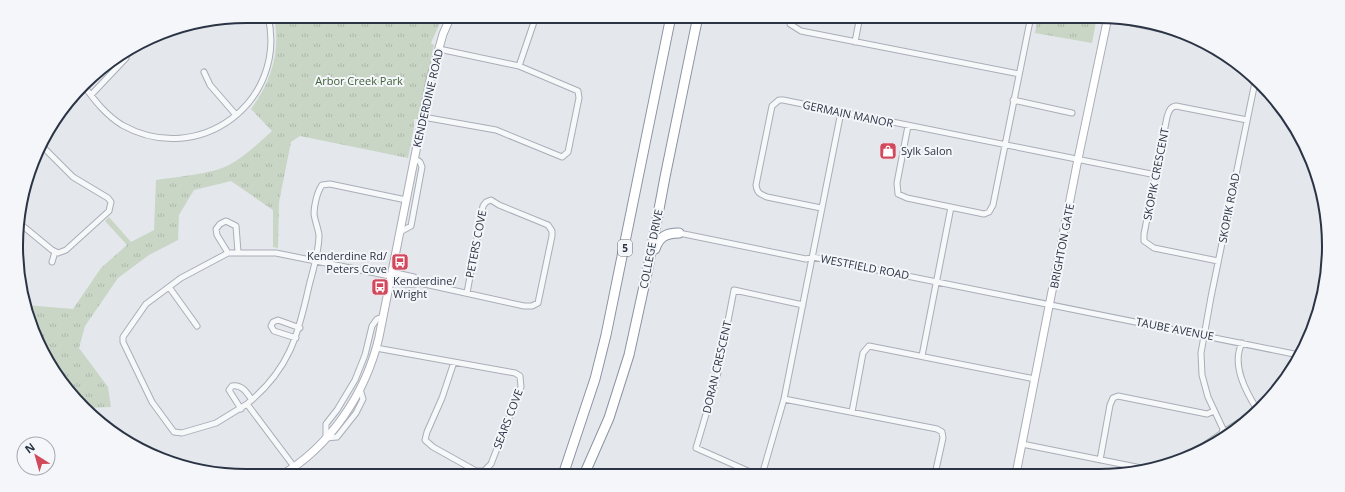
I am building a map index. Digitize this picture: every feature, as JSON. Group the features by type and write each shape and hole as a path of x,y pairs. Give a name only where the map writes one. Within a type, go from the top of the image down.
{"highway":[{"name":"5","path":"565,469 575,444 595,379 604,342 624,252 670,23"},
{"name":"COLLEGE DRIVE","path":"587,469 609,418 629,355 648,268 697,23"},
{"path":"648,268 660,238 666,234 679,233"}],"street":[{"path":"87,89 100,107 122,124 150,136 166,139 198,136 212,130 236,115 251,100 267,72 272,41 269,23"},
{"name":"KENDERDINE ROAD","path":"291,469 326,438 341,421 360,389 376,348 414,158 424,117 430,80 448,23"},
{"path":"519,66 534,23"},
{"path":"790,23 796,29 1019,74"},
{"path":"855,42 859,23"},
{"path":"908,126 897,183 898,194 906,198 984,214 989,212 993,205 1030,23"},
{"name":"BRIGHTON GATE","path":"1017,469 1078,159 1107,23"},
{"path":"424,117 496,130 562,157 568,152 579,98 578,91 519,66 439,49"},
{"path":"91,95 125,59"},
{"path":"204,72 210,85 236,115"},
{"name":"SKOPIK ROAD","path":"1223,431 1224,429 1208,397 1202,375 1201,353 1218,261 1254,86"},
{"name":"GERMAIN MANOR","path":"821,208 767,197 758,193 756,190 772,106 779,100 1156,175"},
{"path":"1013,100 1072,113"},
{"name":"SKOPIK CRESCENT","path":"1218,261 1154,248 1147,244 1144,234 1167,117 1172,107 1182,107 1247,120"},
{"path":"764,469 784,399 813,257 821,208 842,112"},
{"path":"24,226 56,252 66,250 109,211 111,202 105,196 73,177 45,149"},
{"name":"KENDERDINE ROAD","path":"400,232 411,226 422,167 420,162 414,158"},
{"path":"390,276 316,260 276,253 238,252 228,254 180,278 146,304 122,337 123,342 152,402 172,430 179,433 216,423 241,409 252,400 279,371 296,338 300,328 316,260 319,235 314,213 319,190 322,185 330,184 406,200"},
{"name":"PETERS COVE","path":"420,283 414,277 396,273 390,276 394,281 412,285 420,283 524,306 532,306 538,303 552,236 552,231 548,225 499,206 491,200 486,202 483,206 466,293"},
{"path":"922,356 951,207"},
{"path":"228,254 217,235 216,229 220,224 226,221 236,226 238,252"},
{"name":"WESTFIELD ROAD","path":"679,233 806,259 813,257 1050,305"},
{"path":"52,262 56,252"},
{"path":"169,287 197,326"},
{"name":"DORAN CRESCENT","path":"743,469 696,448 717,377 734,290 803,305"},
{"name":"TAUBE AVENUE","path":"1050,305 1294,354"},
{"path":"326,438 326,424 337,410 355,380 365,354 372,326 378,319 383,317"},
{"path":"296,338 274,330 271,326 273,322 278,320 300,328"},
{"path":"1242,343 1238,360 1242,382 1254,406"},
{"path":"852,412 865,349 869,346 1035,379"},
{"name":"SEARS COVE","path":"376,348 515,373 520,376 521,387 491,464 486,469"},
{"name":"SEARS COVE","path":"454,362 442,398 425,440 433,447 472,469"},
{"path":"241,409 230,394 229,390 232,386 237,385 241,387 252,400"},
{"path":"1100,460 1110,405 1113,398 1118,396 1207,414 1214,411"},
{"path":"784,399 937,429 942,432 943,438 936,469"},
{"path":"247,404 294,467"},
{"path":"1022,444 1133,466"}],"green space":[{"name":"Arbor Creek Park","path":"275,23 440,23 431,43 434,45 418,119 414,119 414,127 408,158 300,136 291,142 279,202 278,248 273,247 273,210 231,181 194,190 179,215 178,240 149,255 118,278 85,326 79,348 108,387 111,407 92,408 69,382 52,355 40,331 31,305 73,309 101,268 127,245 105,221 109,217 131,242 154,230 156,180 204,173 222,168 229,165 257,145 272,131 251,109 258,99 272,68 275,57"},
{"path":"1037,23 1096,23 1092,43 1035,33"}],"place":[{"name":"Sylk Salon","path":"888,151"},
{"name":"Kenderdine Rd/ Peters Cove","path":"400,262"},
{"name":"Kenderdine/ Wright","path":"380,287"}]}
